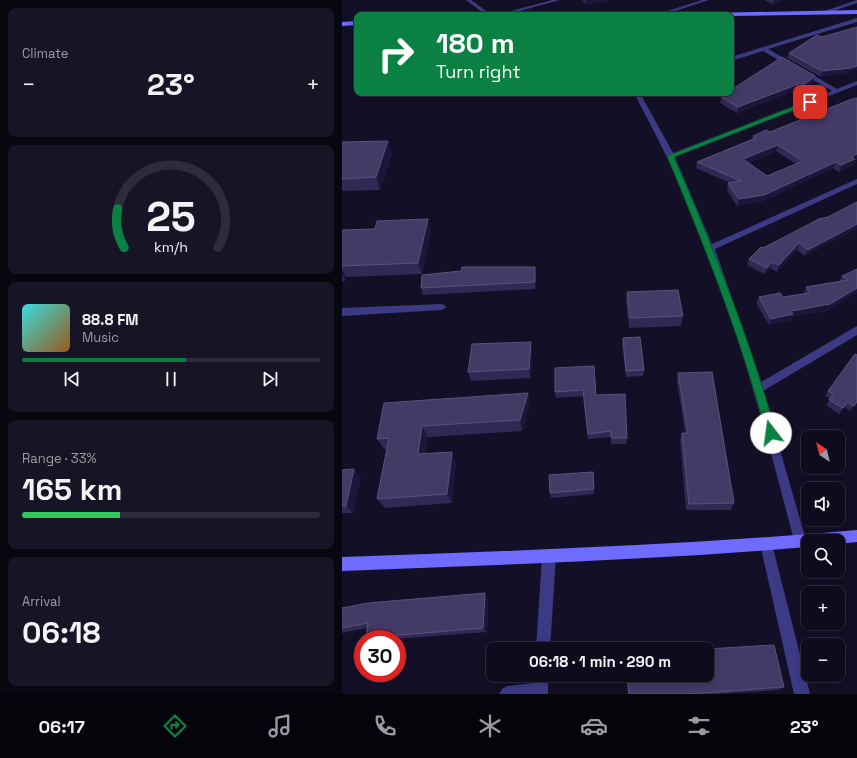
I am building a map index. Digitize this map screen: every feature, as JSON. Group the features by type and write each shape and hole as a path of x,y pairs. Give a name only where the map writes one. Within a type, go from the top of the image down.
{"street":[{"path":"468,0 485,12"},
{"path":"511,12 558,0"},
{"path":"668,12 707,0"},
{"path":"825,12 857,1"},
{"path":"734,14 857,12"},
{"path":"734,58 857,20"},
{"path":"342,24 354,23"},
{"path":"764,49 837,91"},
{"path":"671,156 855,85"},
{"path":"638,96 671,156 710,248 759,388 800,540"},
{"path":"710,248 857,181"},
{"path":"342,312 442,307"},
{"path":"759,388 857,330"},
{"path":"342,564 549,556 766,544 857,536"},
{"path":"766,544 802,694"},
{"path":"543,642 549,556"},
{"path":"507,694 540,692 541,682"}],"building":[{"path":"857,27 857,66 822,71 789,53 817,35 822,37"},
{"path":"782,57 815,76 805,84 801,83 738,107 721,97 734,96 734,88"},
{"path":"857,98 857,154 851,157 855,159 841,165 836,162 764,195 739,199 728,183 741,181 697,162 756,138 753,136 766,130 770,132","holes":["778,145 803,161 767,176 743,159"]},
{"path":"388,141 376,177 342,179 342,142"},
{"path":"857,202 857,224 808,250 799,243 779,265 772,262 767,268 749,259 761,247 763,248 819,219 828,217"},
{"path":"428,219 418,263 342,266 342,230 375,229 377,221"},
{"path":"462,267 535,267 535,282 421,288 422,275 461,271"},
{"path":"857,269 857,288 830,304 791,311 793,314 771,319 759,297 780,293 783,297 810,293 806,287 848,280 842,276"},
{"path":"678,290 683,316 630,318 627,292"},
{"path":"640,337 644,370 626,371 623,338"},
{"path":"531,342 529,369 468,372 472,344"},
{"path":"855,354 857,355 857,402 854,406 847,402 843,408 829,400 833,394 828,391"},
{"path":"594,366 596,395 625,394 627,438 611,438 611,431 588,434 583,390 555,392 555,368"},
{"path":"712,372 734,503 689,504 682,433 688,433 678,373"},
{"path":"528,393 520,420 422,426 418,454 452,452 447,494 377,499 389,438 377,439 384,403"},
{"path":"354,469 346,506 342,506 342,470"},
{"path":"593,472 594,489 550,493 549,475"},
{"path":"485,593 483,628 406,635 406,630 367,630 368,623 342,628 342,608 368,603"},
{"path":"774,645 784,687 689,694 629,694 628,682 714,682 714,649"}],"route":[{"path":"771,433 759,388 710,248 671,156 810,102"}]}
